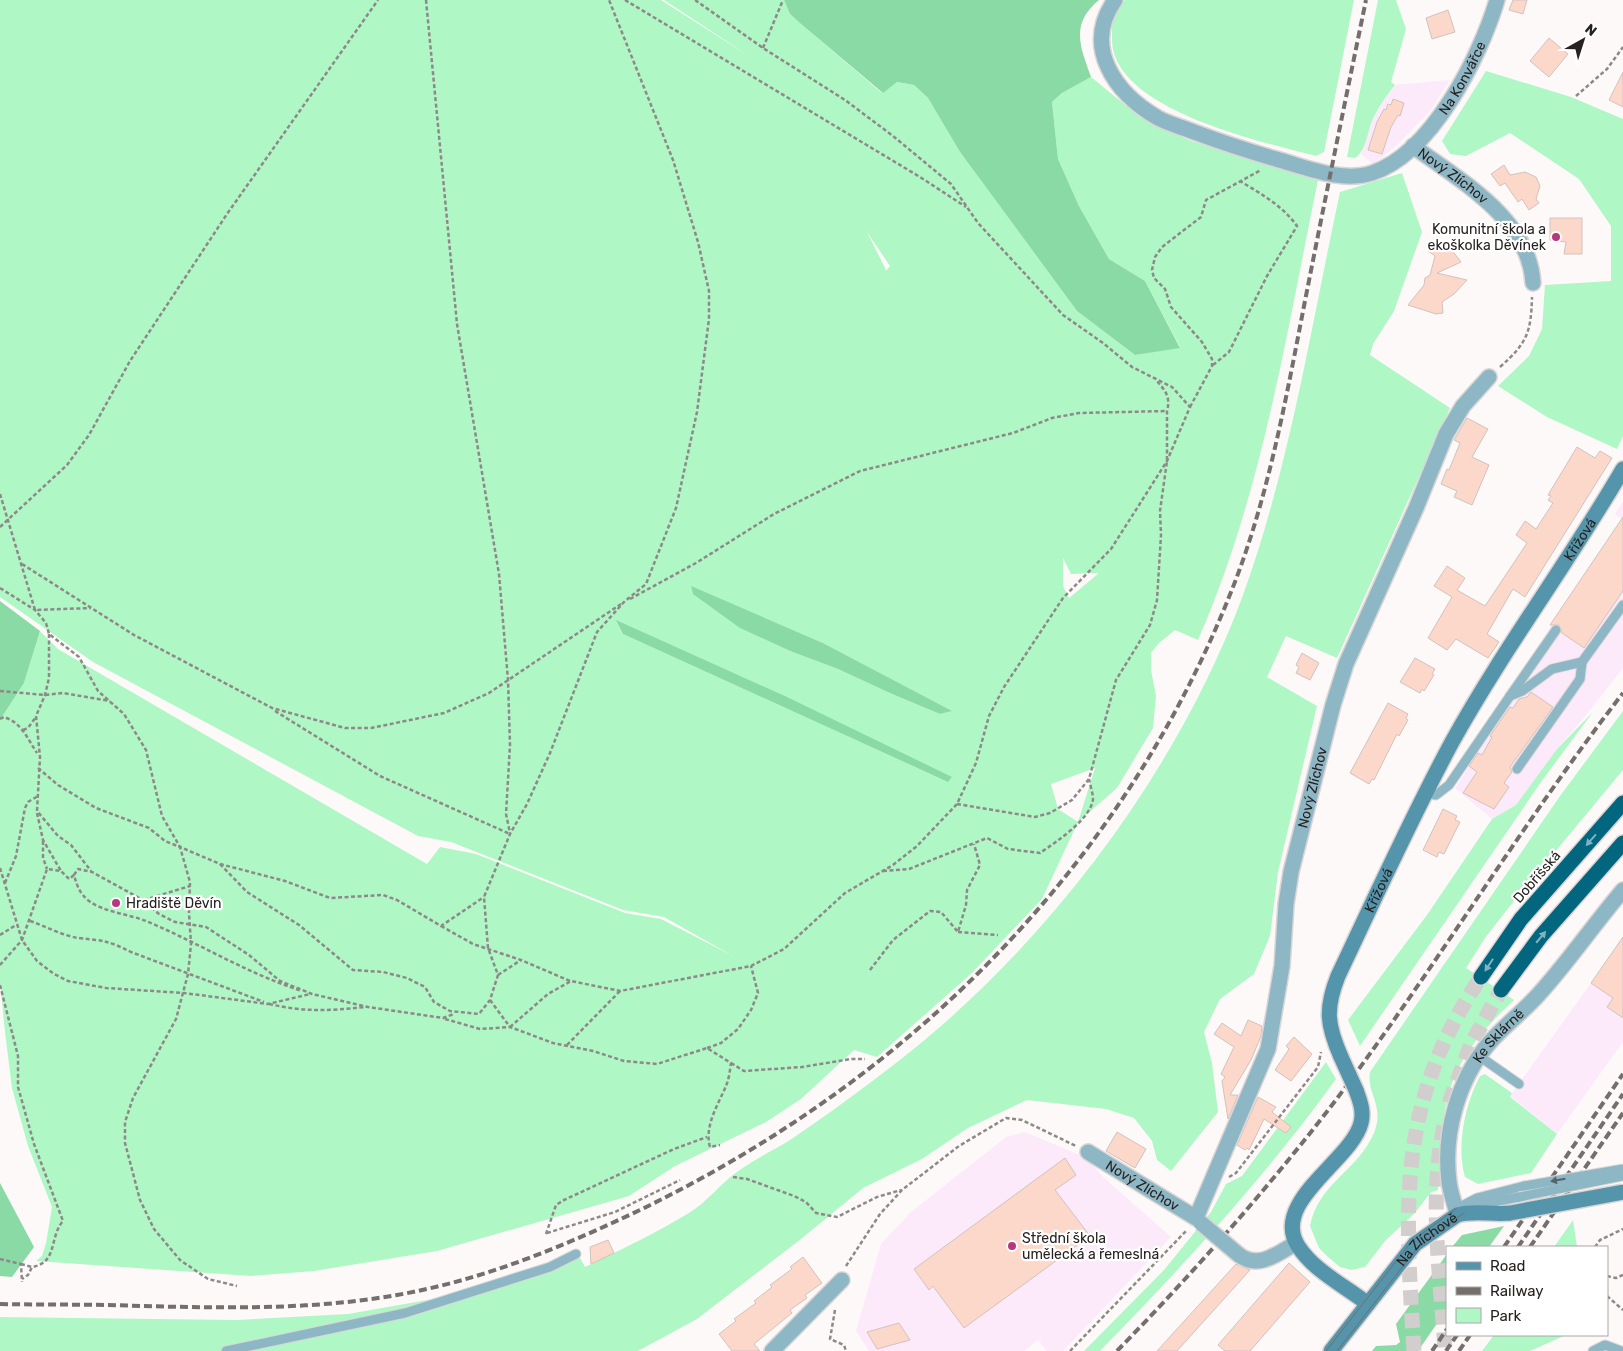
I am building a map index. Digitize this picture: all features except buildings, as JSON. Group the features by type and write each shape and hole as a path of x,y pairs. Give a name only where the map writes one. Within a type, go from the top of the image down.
{"highway":[{"name":"Dobříšská","path":"1481,977 1521,919 1623,802"},
{"path":"1501,990 1542,936 1623,843"}],"street":[{"name":"Na Konvářce","path":"1115,0 1102,27 1105,60 1115,80 1123,90 1159,118 1257,154 1348,177 1378,171 1413,146 1443,111 1468,73 1489,26 1497,0"},
{"name":"Nový Zlíchov","path":"1413,146 1459,179 1498,212 1526,247 1532,264 1533,283"},
{"name":"Nový Zlíchov","path":"1199,1220 1215,1176 1268,1049 1282,966 1286,904 1292,872 1333,705 1346,664 1416,508 1446,434 1463,406 1489,377"},
{"name":"Křížová","path":"1296,1243 1293,1227 1300,1201 1351,1142 1358,1130 1362,1113 1356,1090 1329,1024 1328,1011 1332,989 1452,742 1623,470"},
{"name":"Ke Sklárně","path":"1459,1212 1448,1173 1450,1133 1462,1087 1479,1056 1490,1042 1539,994 1591,927 1623,890"},
{"name":"Nový Zlíchov","path":"1088,1152 1199,1220 1239,1255 1251,1262 1259,1262 1296,1243"},
{"name":"Na Zlíchově","path":"1331,1351 1415,1244 1459,1212 1490,1215 1510,1213 1623,1192"},
{"path":"1296,1243 1318,1268 1368,1304"},
{"path":"772,1351 842,1280"}],"lane":[{"path":"1516,769 1580,679 1582,662 1623,604"},
{"path":"1426,793 1436,794 1449,785 1556,630"},
{"path":"1510,696 1522,691 1552,668 1582,662"},
{"path":"1479,1056 1519,1084"},
{"path":"1459,1212 1478,1198 1524,1186 1623,1169"},
{"path":"1459,1212 1518,1196 1623,1176"},
{"path":"226,1351 405,1314 550,1267 576,1254"},
{"path":"1593,1351 1605,1345 1621,1351"}],"path":[{"path":"0,527 67,465 89,435 130,361 227,214 378,0"},
{"path":"426,0 457,324 499,574 508,680 510,745 506,814 510,834"},
{"path":"272,708 346,728 371,728 444,713 466,705 508,680 624,602 646,584 676,508 697,412 709,319 710,291 698,242 673,160 608,0"},
{"path":"625,0 912,172 966,208"},
{"path":"695,0 763,48 845,100 893,136 951,184 978,223 1063,315 1103,343 1132,367 1172,387 1190,407"},
{"path":"763,48 783,0"},
{"path":"1576,96 1607,69 1623,48"},
{"path":"1212,366 1212,360 1202,342 1171,307 1165,289 1154,278 1153,263 1162,247 1201,217 1206,200 1263,170"},
{"path":"38,768 58,785 96,808 149,828 165,841 220,864 285,881 330,898 383,895 397,900 473,944 521,960 571,981 620,991 751,966 784,949 845,893 882,871 917,846 957,804 976,763 989,716 1004,687 1063,598 1111,549 1167,461 1190,407 1212,366 1229,352 1267,276 1297,226 1288,213 1240,181"},
{"path":"1489,377 1520,349 1532,323 1533,283"},
{"path":"957,804 1035,817 1050,813 1072,800 1089,779 1116,680 1150,625 1157,600 1161,535 1160,511 1167,461 1167,411 1169,403 1167,392 1156,379"},
{"path":"498,976 488,948 484,897 510,834 528,804 550,753 597,632 624,602 696,563 774,514 860,471 1013,433 1052,418 1079,412 1167,411"},
{"path":"0,494 35,610"},
{"path":"22,564 134,635 272,708 380,776 510,834"},
{"path":"0,588 35,610 46,624 49,634 49,678 45,695 36,716 28,728 23,730"},
{"path":"35,610 92,608"},
{"path":"49,634 79,657 98,691 124,714 146,750 162,816 180,847 190,886 191,944 184,993 176,1019 132,1098 125,1122 125,1143 140,1200 154,1229 180,1260 208,1279 237,1286"},
{"path":"0,691 45,695 63,693 111,702"},
{"path":"0,965 22,940 47,869 43,858 43,840 37,811 40,757 36,716"},
{"path":"0,719 4,717 12,720 23,730 40,757"},
{"path":"882,871 909,869 987,838 1008,849 1040,853 1062,837 1087,814 1093,800 1089,779"},
{"path":"4,884 16,856 25,808 28,802 38,796"},
{"path":"37,811 58,836 71,845 92,872"},
{"path":"43,840 61,871 69,879 78,869 92,872 143,900 159,914 175,922 206,927 224,937 280,981 312,994"},
{"path":"958,932 966,905 967,890 980,864 974,844"},
{"path":"220,864 247,892 299,925 353,970 384,972 407,978 425,987 434,1002 455,1014"},
{"path":"0,868 22,940 37,961 54,974 68,981 106,988 184,993 268,1004 297,1011 327,1011 368,1006"},
{"path":"47,869 61,871"},
{"path":"74,875 79,891 90,901 146,922 191,944 229,959 267,980 312,994 368,1006 443,1018 480,1030 510,1027 567,1046 624,1061 657,1064 721,1043 738,1029 751,1010 758,993 751,966"},
{"path":"143,900 190,886"},
{"path":"441,926 484,897"},
{"path":"870,970 893,940 930,911 941,912 958,932 998,935"},
{"path":"30,921 78,938 96,938 112,942 131,952 268,1004 312,994"},
{"path":"0,935 16,925"},
{"path":"443,1018 455,1014 479,1014 490,1000 498,976 521,960"},
{"path":"510,1027 548,994 571,981"},
{"path":"0,985 18,1056 18,1087 34,1144 63,1220 56,1228 48,1260 42,1265 32,1267 0,1259"},
{"path":"567,1046 620,991"},
{"path":"490,1000 510,1027"},
{"path":"707,1048 744,1071 851,1059 865,1060"},
{"path":"720,1145 710,1147 707,1137 718,1102 727,1085 731,1062"},
{"path":"1215,1176 1232,1178 1318,1067"},
{"path":"842,1280 848,1261 860,1243 880,1214 902,1190 958,1146 1006,1118 1022,1120 1088,1152"},
{"path":"680,1180 615,1212 546,1234 556,1205 564,1200 674,1149 707,1137"},
{"path":"732,1177 747,1179 794,1196 806,1202 816,1213 837,1217 877,1197 902,1190"},
{"path":"1070,1351 1190,1227 1199,1220"},
{"path":"1596,1246 1600,1240 1623,1229"},
{"path":"21,1264 22,1280 28,1275 32,1267"},
{"path":"1608,1276 1616,1278 1623,1276"},
{"path":"1608,1297 1623,1310"},
{"path":"836,1308 830,1339 844,1345 846,1351"}],"shaded area":[{"path":"1450,80 1430,111 1395,147 1373,164 1361,154 1372,121 1382,102 1395,85"},
{"path":"1623,502 1623,668 1557,749 1516,805 1492,819 1455,788 1509,706 1503,699 1622,519 1615,514"},
{"path":"1591,983 1616,994 1607,1007 1623,1018 1623,1042 1557,1134 1510,1096"},
{"path":"1025,1132 1087,1158 1103,1177 1171,1237 1063,1351 1047,1351 1038,1340 1024,1351 869,1351 856,1331 881,1244 911,1212 1006,1137"}],"green space":[{"path":"0,0 661,0 752,58 664,0 784,0 790,14 882,93 897,82 914,85 928,98 960,152 1077,311 1135,355 1180,347 1145,281 1109,259 1079,206 1058,159 1052,102 1062,93 1091,77 1140,117 1191,141 1318,180 1270,414 1256,471 1220,585 1198,640 1175,630 1159,643 1151,653 1151,670 1156,696 1153,728 1117,788 1078,822 1042,899 972,973 877,1057 854,1050 801,1099 766,1122 675,1166 629,1196 437,1251 314,1271 251,1276 36,1261 42,1256 46,1243 52,1207 28,1146 12,1088 5,1032 0,982 0,720 24,683 40,631 58,649 427,864 440,847 476,854 625,913 661,919 733,956 664,917 623,910 451,842 418,836 93,662 0,597","holes":["867,232 890,266 886,270","1063,558 1071,574 1099,573 1069,598 1063,586","691,587 823,643 951,711 940,714 838,669 790,651 741,628","617,621 948,782 623,634","1095,768 1078,822 1058,809 1051,784"]},
{"path":"784,0 1099,0 1084,18 1080,36 1091,77 1062,93 1052,102 1058,159 1079,206 1109,259 1145,281 1180,348 1135,355 1077,311 960,152 928,98 914,85 897,82 883,93 790,14"},
{"path":"1125,0 1354,0 1324,152 1316,156 1261,142 1228,131 1193,118 1162,103 1136,84 1118,63 1112,38 1115,13"},
{"path":"1378,0 1396,0 1406,29 1391,82 1395,85 1375,114 1359,155 1355,158 1347,157"},
{"path":"1486,71 1571,97 1623,119 1623,436 1617,449 1547,417 1498,386 1529,356 1542,329 1545,285 1611,281 1611,226 1579,179 1510,133 1466,156 1450,154 1442,141"},
{"path":"1402,173 1422,232 1394,311 1373,344 1370,355 1450,408 1337,658 1286,636 1267,677 1317,706 1278,872 1270,936 1254,974 1220,999 1204,1032 1212,1063 1218,1112 1171,1171 1157,1160 1152,1141 1134,1118 1106,1109 1027,1100 968,1128 922,1159 863,1188 801,1239 697,1319 638,1351 0,1351 0,1317 237,1320 348,1314 507,1286 580,1258 585,1267 696,1209 737,1172 790,1140 830,1112 896,1063 951,1017 1004,966 1054,911 1101,852 1144,791 1182,727 1216,661 1243,595 1274,496 1287,446 1340,192"},
{"path":"691,586 823,643 952,711 940,714 740,628 693,594"},
{"path":"0,601 40,631 24,683 0,720"},
{"path":"616,620 787,697 952,777 948,782 623,634"},
{"path":"1623,711 1623,770 1510,906 1485,938 1466,968 1514,1000 1490,1024 1473,1045 1459,1067 1452,1084 1441,1136 1438,1190 1431,1192 1414,1214 1385,1241 1365,1267 1352,1270 1340,1267 1319,1248 1310,1226 1320,1200 1364,1151 1376,1128 1377,1110 1371,1088 1370,1072 1560,796"},
{"path":"1593,712 1541,782 1360,1046 1348,1020 1427,915 1492,819 1516,805 1557,749"},
{"path":"1326,1062 1336,1079 1253,1185 1193,1253 1100,1351 1084,1351 1164,1270 1211,1212 1226,1184 1242,1176"},
{"path":"1485,1074 1512,1093 1510,1097 1557,1134 1531,1173 1478,1184 1465,1177 1461,1152 1466,1112 1470,1099 1480,1076"},
{"path":"0,1183 34,1247 12,1277 0,1276"},
{"path":"1573,1220 1577,1246 1555,1246"},
{"path":"1504,1226 1490,1246 1453,1246 1462,1235"},
{"path":"1446,1255 1446,1310 1418,1351 1372,1351 1376,1346 1396,1345 1400,1342 1396,1324"},
{"path":"1493,1336 1564,1336 1530,1351 1482,1351"}],"tunnel":[{"path":"1414,1351 1409,1249 1409,1202 1412,1157 1420,1113 1433,1068 1453,1024 1481,977"},
{"path":"1449,1103 1471,1044 1501,990"},
{"path":"1444,1126 1439,1154 1436,1210 1445,1351"}],"tram line":[{"path":"1524,1186 1613,1171"},
{"path":"1519,1197 1623,1176"},
{"path":"1326,1351 1412,1241 1456,1209"},
{"path":"1337,1351 1418,1247 1464,1213"}],"railway":[{"path":"0,1304 172,1307 301,1306 365,1300 429,1289 522,1261 640,1210 737,1158 829,1099 914,1032 993,959 1064,878 1128,791 1183,697 1229,597 1254,526 1274,453 1366,0"},
{"path":"1117,1351 1226,1233 1279,1172 1329,1109 1404,1006 1548,796 1623,693"},
{"path":"1505,1246 1623,1074"},
{"path":"1519,1246 1623,1094"},
{"path":"1531,1246 1623,1113"},
{"path":"1432,1351 1446,1330"},
{"path":"1446,1351 1456,1336"},
{"path":"1459,1351 1469,1336"}],"place":[{"name":"Komunitní škola a ekoškolka Děvínek","path":"1556,237"},
{"name":"Hradiště Děvín","path":"116,903"},
{"name":"Střední škola umělecká a řemeslná","path":"1012,1246"}]}
